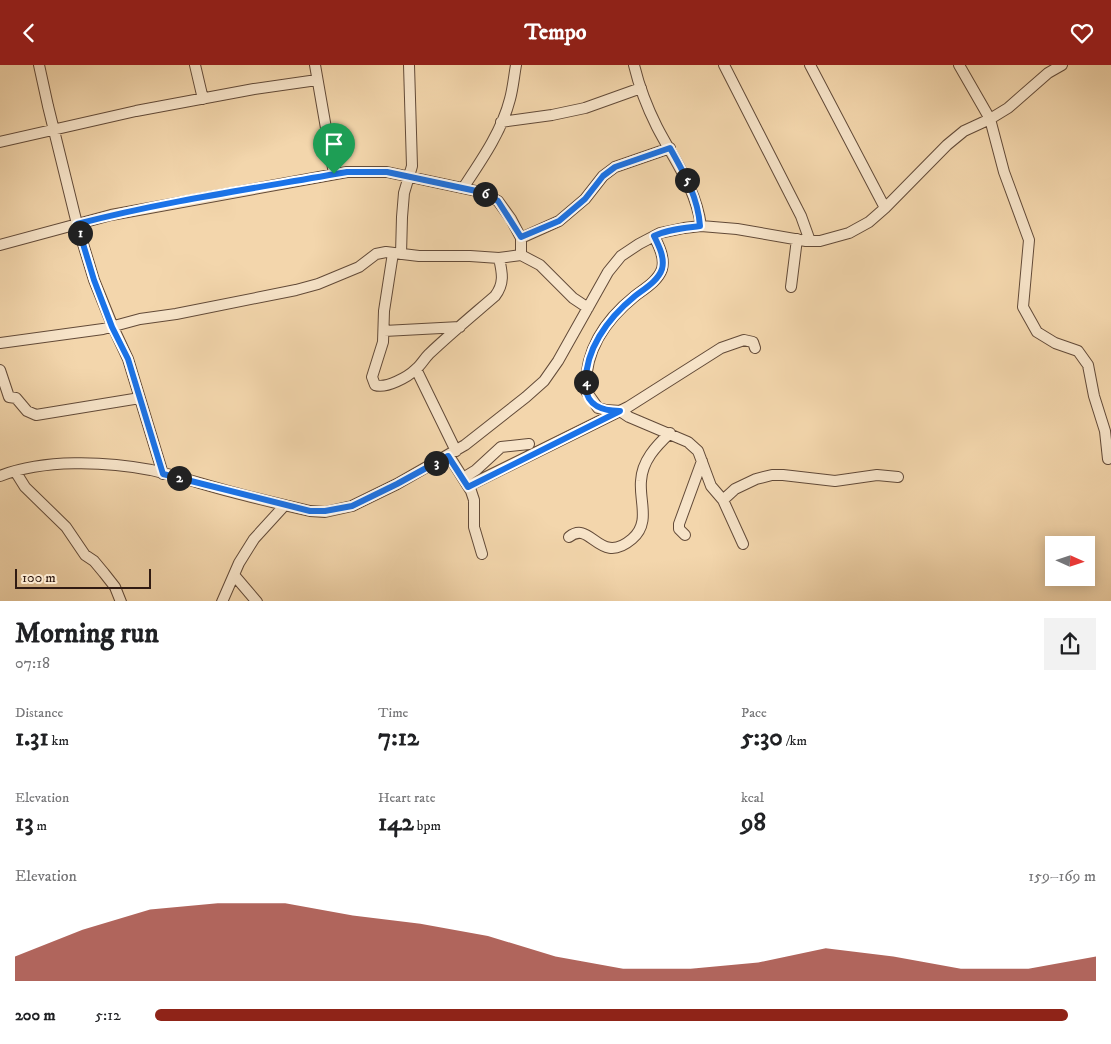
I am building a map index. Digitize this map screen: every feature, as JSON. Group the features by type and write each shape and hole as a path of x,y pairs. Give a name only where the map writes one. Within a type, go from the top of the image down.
{"street":[{"path":"39,65 77,224 94,280 112,327 128,359 163,474"},
{"path":"195,65 203,99"},
{"path":"315,65 334,174"},
{"path":"409,65 412,166 404,193 397,253 384,311 383,342 372,377 375,385 384,385 402,378 416,369 428,355 495,296 500,289 503,276 499,258"},
{"path":"463,188 490,146 501,122 509,101 516,65"},
{"path":"634,65 641,88 658,129 691,187 697,205 700,226"},
{"path":"724,65 801,216 810,241"},
{"path":"810,65 885,207"},
{"path":"959,65 990,119 1004,172 1030,240 1023,307 1037,332 1055,343 1078,351 1088,365 1094,396 1105,431 1108,459"},
{"path":"0,476 35,467 86,464 112,465 150,470 310,511 325,511 352,506 390,488 452,453 511,409 544,381 558,361 608,272 621,256 639,244 660,233 700,226 737,229 810,241 820,241 849,233 869,222 947,145 964,131 1008,108 1046,69 1062,65"},
{"path":"0,142 136,111 317,80"},
{"path":"501,122 586,108 641,88"},
{"path":"521,237 559,221 585,199 603,176 615,167 670,148"},
{"path":"0,245 138,210 334,174 367,171 387,172 481,192 498,201 521,237 521,255"},
{"path":"654,236 660,248 662,269 656,279 629,301 605,326 598,337 588,367 586,391 590,400 598,407 606,410 620,411 629,417 688,441 698,451 711,486 723,500 743,544"},
{"path":"791,287 797,239"},
{"path":"0,343 112,327 140,319 214,307 318,285 359,267 376,254 397,253 419,256 499,258 521,255 540,265 573,298 588,308"},
{"path":"384,331 460,327"},
{"path":"465,482 620,411 721,348 744,340 753,343 755,348"},
{"path":"416,369 474,500 474,527 482,554"},
{"path":"0,370 5,399 16,399 27,411 36,415 140,398"},
{"path":"569,537 575,532 580,532 606,548 616,549 634,537 640,529 644,514 640,480 647,459 657,445 670,433"},
{"path":"465,482 501,447 530,445"},
{"path":"685,535 679,529 679,524 702,461"},
{"path":"14,471 25,487 66,527 86,555 104,573 115,587 121,601"},
{"path":"723,500 735,489 756,479 772,475 835,481 877,475 898,477"},
{"path":"222,601 239,563 254,539 285,505"},
{"path":"234,575 257,601"}],"route":[{"path":"670,148 691,187 697,205 700,226 660,233 654,236 660,248 662,269 656,279 629,301 605,326 598,337 588,367 585,384 586,391 590,400 598,407 606,410 620,411 468,487 448,456 352,506 325,511 310,511 163,474 128,359 112,327 94,280 77,224 111,215 334,174 367,171 387,172 481,192 498,201 521,237 559,221 585,199 603,176 615,167 670,148"}]}
